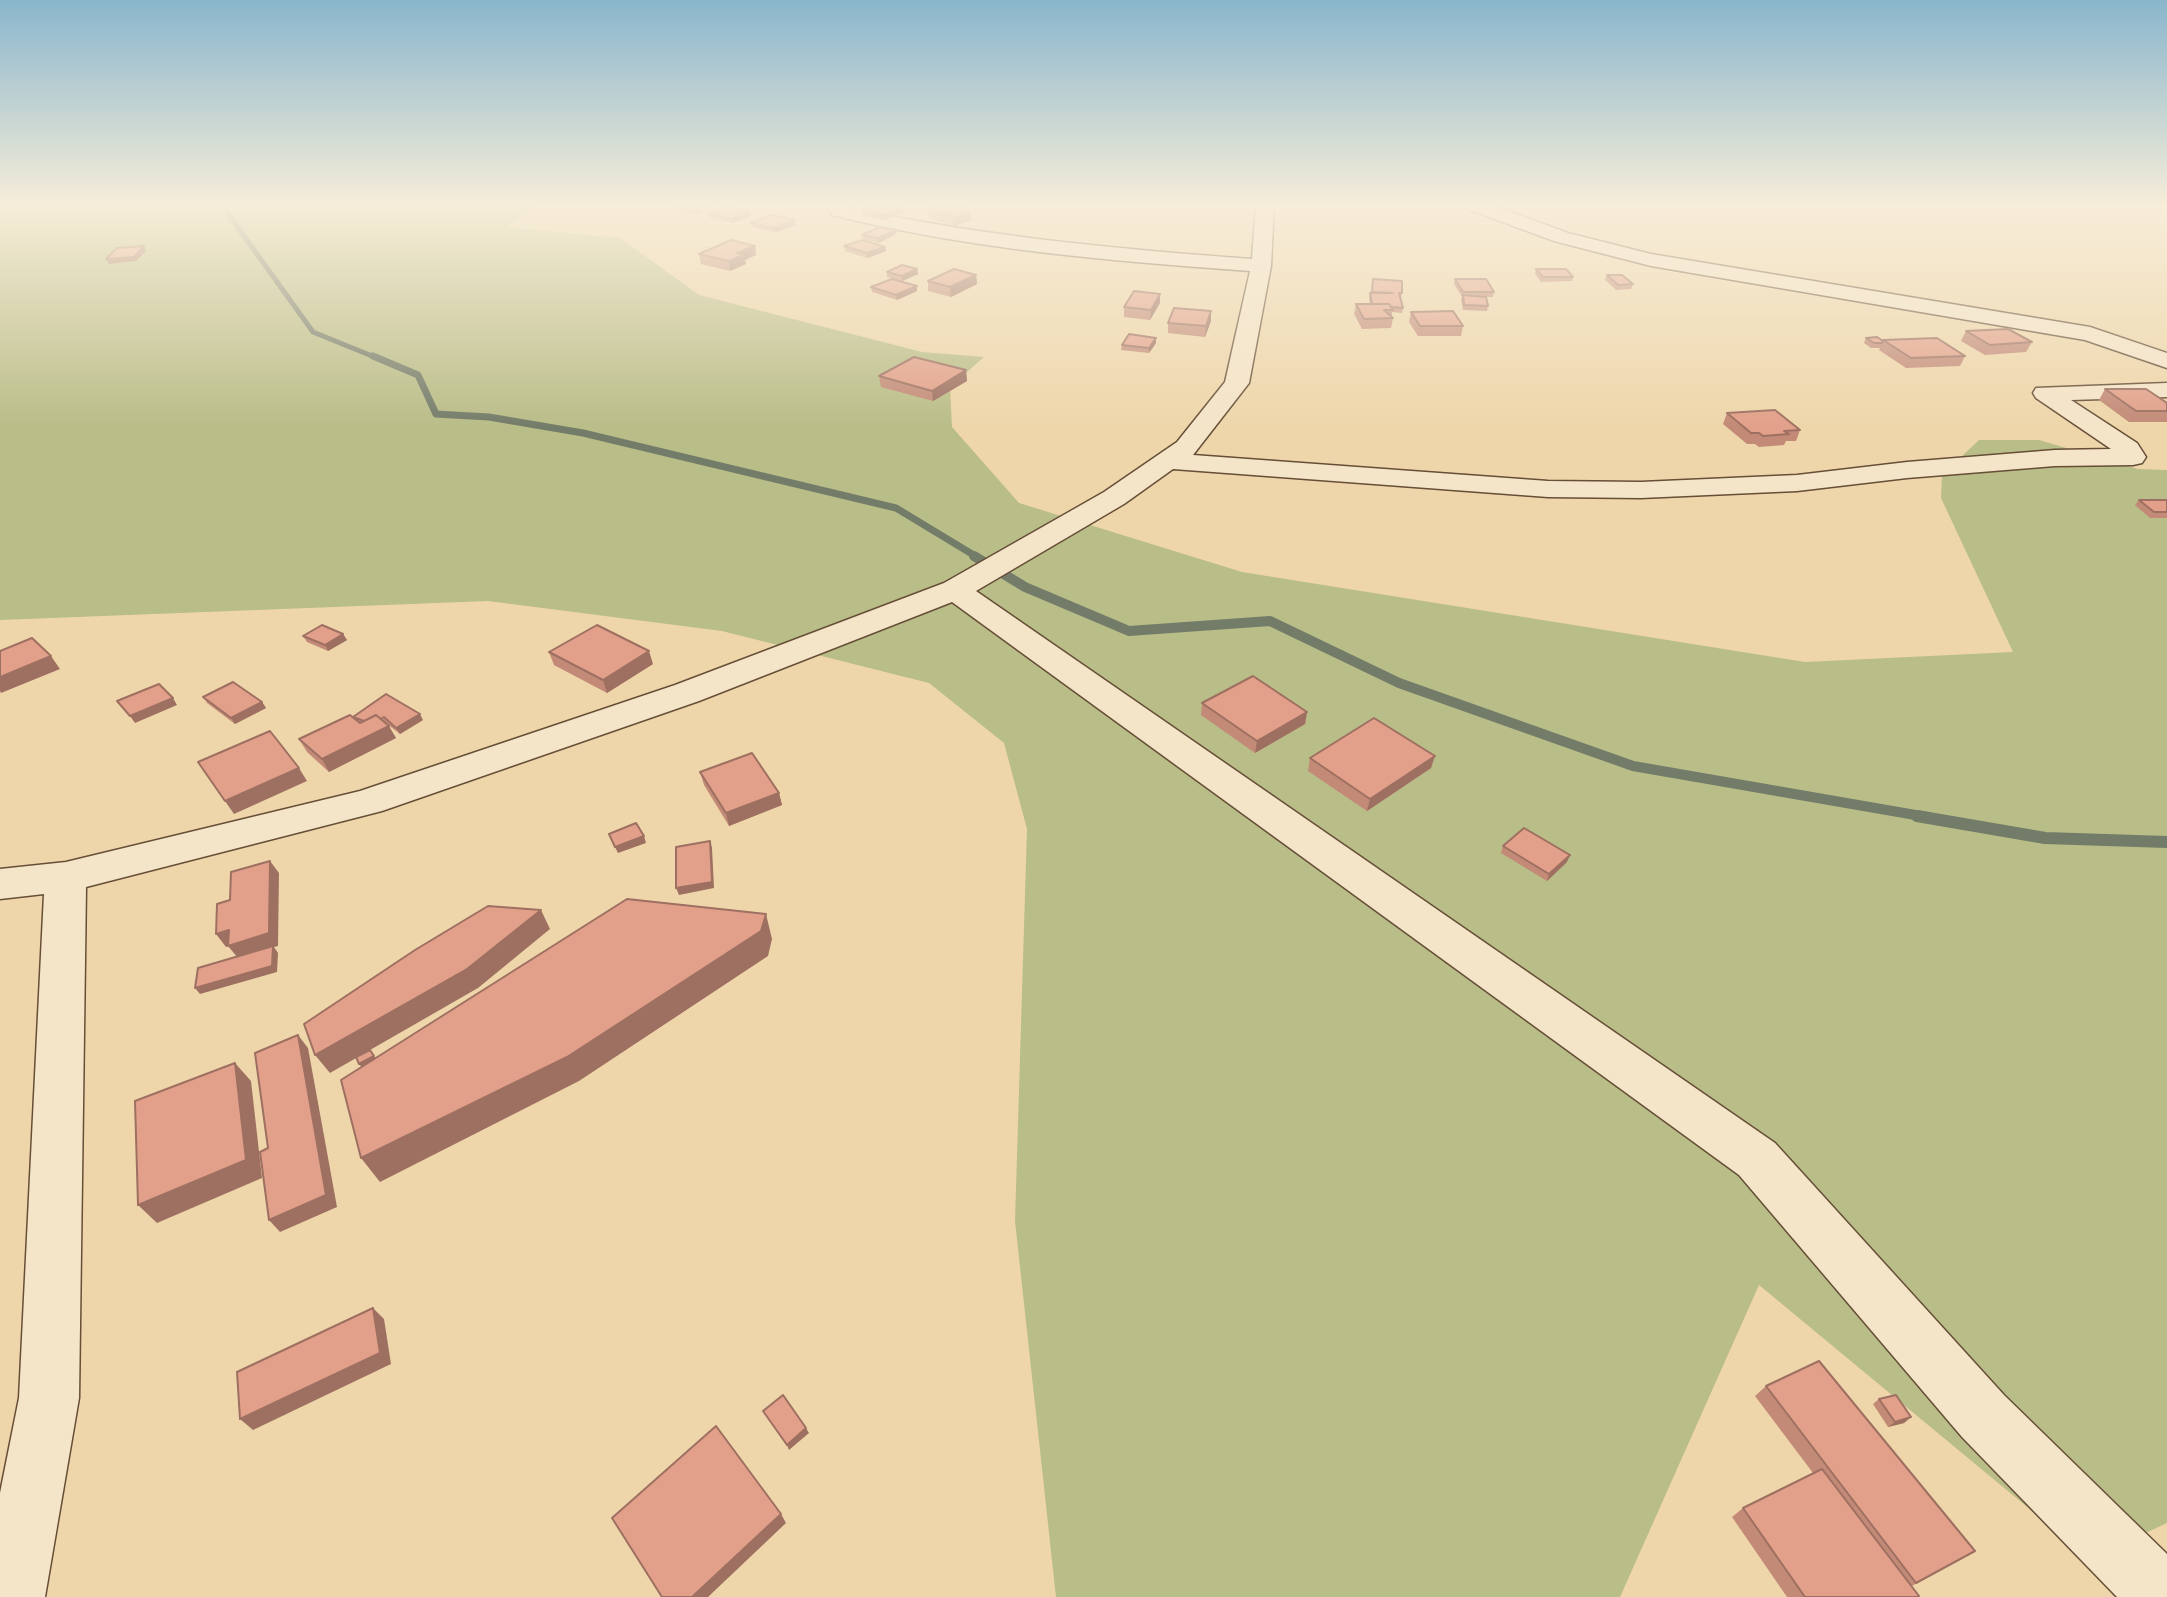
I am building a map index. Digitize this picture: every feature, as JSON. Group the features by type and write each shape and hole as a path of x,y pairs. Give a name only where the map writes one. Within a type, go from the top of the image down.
{"street":[{"path":"0,884 66,877 368,802 687,693 955,590 1114,498 1186,448 1237,383 1258,279"},
{"path":"1761,279 2090,334 2167,342"},
{"path":"2090,334 2167,361"},
{"path":"1167,461 1548,489 1641,490 1797,483 2055,458 2133,457 2128,449 2045,393 2167,390"},
{"path":"955,590 1757,1159 1983,1416 2164,1597"},
{"path":"12,1597 49,1398 66,877"}],"green space":[{"path":"0,279 676,279 699,295 922,352 984,357 950,387 952,427 1019,503 1242,572 1805,662 2013,652 1941,498 1942,475 1979,440 2039,440 2138,469 2167,470 2167,1523 2090,1559 1759,1285 1620,1597 1056,1597 1015,1221 1027,829 1004,743 929,683 722,631 488,601 0,620"}],"building":[{"path":"892,279 917,286 896,295 871,287"},
{"path":"933,279 968,279 950,287 928,281"},
{"path":"1373,279 1402,281 1402,293 1399,293 1403,308 1391,307 1389,304 1372,304 1370,293 1393,293 1372,292"},
{"path":"1455,279 1486,279 1494,292 1463,292"},
{"path":"1611,279 1626,279 1633,284 1618,285"},
{"path":"1134,291 1160,294 1151,310 1124,307"},
{"path":"1463,295 1486,297 1488,306 1464,305"},
{"path":"1356,304 1389,304 1393,310 1384,310 1393,318 1364,319"},
{"path":"1174,308 1211,311 1206,326 1168,323"},
{"path":"1453,311 1463,326 1420,326 1411,312"},
{"path":"2008,329 2032,342 1990,345 1966,331"},
{"path":"1129,334 1156,338 1149,348 1122,345"},
{"path":"1877,337 1882,343 1874,343 1866,338"},
{"path":"1937,338 1965,356 1911,358 1883,340"},
{"path":"914,357 966,370 932,391 879,376"},
{"path":"2105,389 2146,389 2167,403 2167,411 2136,411"},
{"path":"1775,410 1800,430 1784,431 1789,434 1763,436 1751,433 1727,413"},
{"path":"2139,500 2167,500 2167,512 2154,512"},
{"path":"322,625 343,634 325,645 303,636"},
{"path":"597,625 649,651 603,680 549,652"},
{"path":"32,638 51,656 0,677 0,651"},
{"path":"1253,676 1307,712 1257,741 1202,703"},
{"path":"233,682 262,702 231,718 203,697"},
{"path":"159,684 173,698 130,716 117,701"},
{"path":"386,694 420,714 396,728 384,717 381,719 376,715 364,721 353,717"},
{"path":"350,715 360,723 376,715 389,726 322,759 299,739"},
{"path":"1374,718 1435,756 1370,799 1310,758"},
{"path":"270,731 299,768 225,801 198,762"},
{"path":"752,753 779,793 726,813 700,772"},
{"path":"636,823 644,836 615,847 609,834"},
{"path":"1524,828 1570,855 1549,874 1503,846"},
{"path":"710,841 712,882 676,888 676,847"},
{"path":"270,861 269,933 228,946 229,930 216,934 217,904 230,900 231,872"},
{"path":"627,899 766,914 761,931 567,1057 361,1158 341,1080"},
{"path":"488,906 541,910 467,969 315,1055 304,1024 415,950"},
{"path":"273,946 272,966 195,988 198,968"},
{"path":"298,1035 326,1195 269,1220 260,1152 268,1148 255,1053"},
{"path":"370,1050 374,1056 359,1064 356,1057"},
{"path":"235,1063 246,1160 138,1205 135,1101"},
{"path":"373,1308 380,1353 240,1419 237,1372"},
{"path":"1819,1361 1975,1551 1916,1583 1766,1386"},
{"path":"783,1395 806,1428 787,1445 763,1411"},
{"path":"1896,1395 1911,1417 1895,1422 1879,1399"},
{"path":"716,1426 781,1514 692,1597 662,1597 612,1518"},
{"path":"1822,1469 1919,1596 1805,1597 1743,1508"}],"waterway":[{"path":"275,279 313,332 377,358"},
{"path":"373,356 418,375 436,414 489,417 583,433 896,508 977,557"},
{"path":"974,556 1025,587 1129,631 1270,621 1399,683 1633,766 1927,817"},
{"path":"1917,816 2045,838 2167,842"}]}
